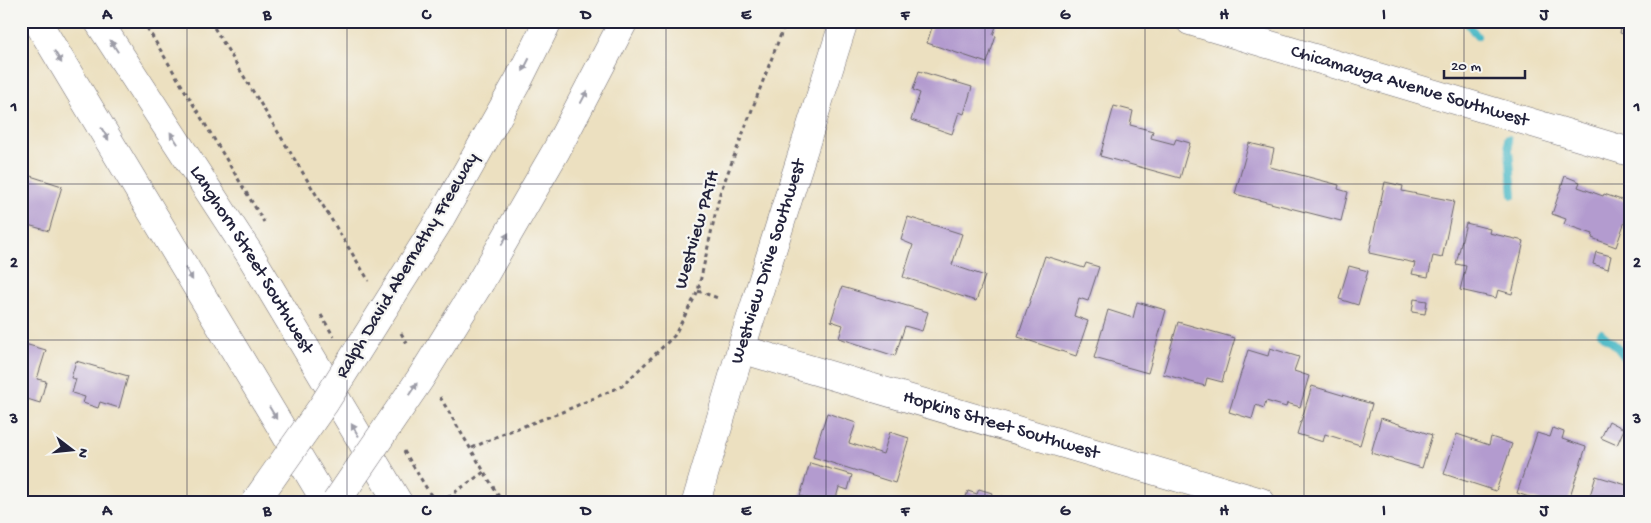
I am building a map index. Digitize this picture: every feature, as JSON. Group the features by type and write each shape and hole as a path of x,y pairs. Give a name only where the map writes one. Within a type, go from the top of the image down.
{"main road":[{"path":"36,21 326,502"},
{"name":"Langhorn Street Southwest","path":"98,21 249,253 398,502"},
{"name":"Ralph David Abernathy Freeway","path":"255,502 324,404 439,221 519,79 548,21"},
{"path":"336,502 420,379 481,281 556,151 624,21"},
{"name":"Westview Drive Southwest","path":"696,502 741,349 844,21"},
{"name":"Chicamauga Avenue Southwest","path":"1190,21 1630,152"},
{"name":"Hopkins Street Southwest","path":"741,349 1190,492 1261,502"}],"path":[{"path":"210,21 369,281"},
{"name":"Westview PATH","path":"472,448 622,386 674,336 698,290 720,193 786,21"},
{"path":"698,290 718,298"},
{"path":"400,332 411,349"},
{"path":"436,390 472,448 502,502"},
{"path":"441,502 484,472"}],"building":[{"path":"934,21 998,21 993,35 996,36 987,63 927,43"},
{"path":"1623,21 1630,21 1630,36 1620,33"},
{"path":"919,71 972,87 964,114 959,112 952,134 911,120 920,93 913,90"},
{"path":"1114,106 1133,111 1130,125 1153,131 1151,138 1174,144 1176,139 1190,143 1180,178 1100,156"},
{"path":"1249,143 1274,149 1270,167 1339,185 1338,189 1348,192 1341,221 1235,194"},
{"path":"24,174 62,186 49,231 21,223 21,182"},
{"path":"1565,176 1580,182 1578,187 1630,203 1616,247 1592,238 1593,234 1564,224 1566,219 1552,214"},
{"path":"1385,182 1403,186 1402,191 1454,201 1442,258 1433,256 1428,277 1412,274 1415,263 1369,253"},
{"path":"908,217 962,234 952,265 985,276 976,301 903,277 913,245 901,240"},
{"path":"1466,223 1490,229 1489,233 1524,241 1512,294 1498,290 1496,298 1460,290 1466,266 1456,264"},
{"path":"1596,252 1611,256 1608,269 1593,264"},
{"path":"1045,256 1084,268 1086,263 1099,267 1088,301 1079,298 1074,316 1088,321 1076,356 1018,337"},
{"path":"1349,266 1368,271 1358,305 1339,299"},
{"path":"842,287 928,312 922,331 905,326 895,356 839,338 843,325 831,321"},
{"path":"1414,299 1427,301 1425,314 1412,312"},
{"path":"1137,302 1166,310 1148,373 1094,358 1108,310 1133,318"},
{"path":"1178,322 1235,338 1222,382 1207,378 1205,386 1163,374"},
{"path":"21,343 46,350 37,379 46,381 40,403 21,397"},
{"path":"1270,348 1299,357 1294,371 1309,376 1300,407 1287,403 1286,407 1266,401 1264,408 1256,405 1252,419 1229,412 1248,350 1268,356"},
{"path":"76,361 128,376 119,408 100,402 98,408 83,403 85,397 72,393 76,379 71,378"},
{"path":"1312,386 1372,404 1360,445 1325,434 1323,442 1297,434"},
{"path":"827,413 856,423 849,443 883,454 890,432 909,438 895,483 813,457"},
{"path":"1381,418 1432,435 1422,468 1371,453"},
{"path":"1609,421 1624,429 1617,445 1601,438"},
{"path":"1553,428 1564,432 1562,439 1586,447 1568,502 1544,502 1517,493 1537,433 1550,437"},
{"path":"1457,434 1489,445 1491,437 1512,444 1496,491 1444,474"},
{"path":"810,463 852,475 848,490 839,487 835,502 819,502 800,496"},
{"path":"1596,476 1630,486 1630,502 1588,502"},
{"path":"979,489 992,493 991,496 1001,499 1002,496 1019,502 964,502 968,491 977,494"}],"waterway":[{"path":"1466,21 1477,36"},
{"path":"1508,139 1513,195"},
{"path":"1601,333 1616,346 1630,364"}]}
